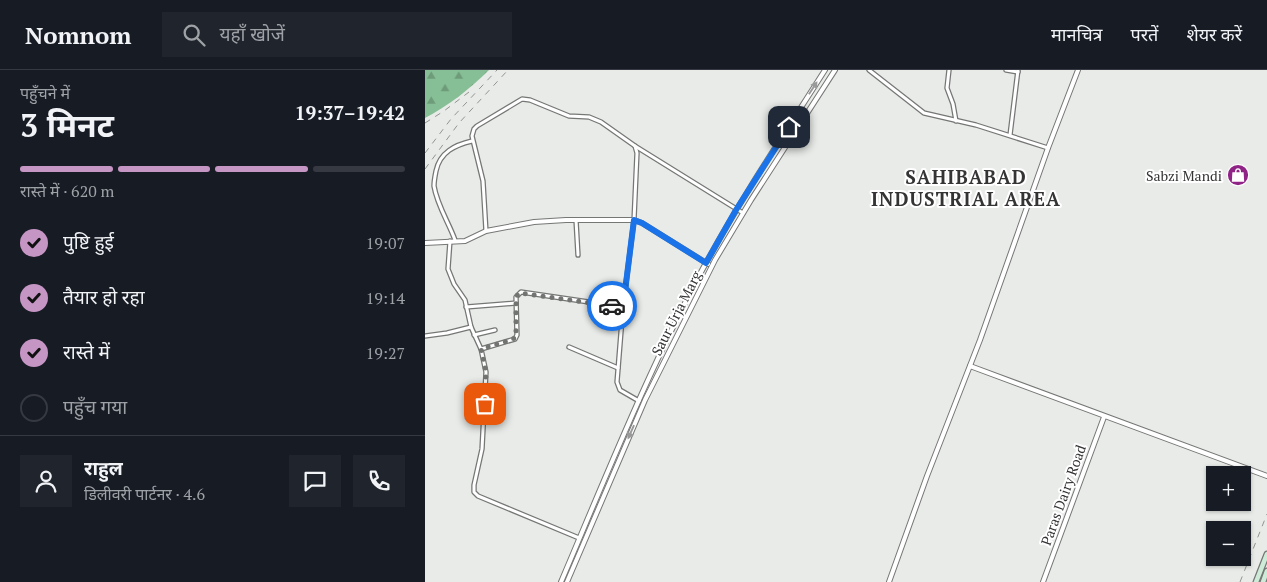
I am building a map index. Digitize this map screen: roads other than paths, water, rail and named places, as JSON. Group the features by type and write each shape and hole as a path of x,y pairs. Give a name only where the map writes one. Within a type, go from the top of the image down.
{"main road":[{"path":"1256,582 1267,554"},
{"path":"1263,582 1266,575"}],"street":[{"name":"Saur Urja Marg","path":"561,582 639,401 678,317 736,210 825,70"},
{"name":"Saur Urja Marg","path":"567,582 643,404 711,267 743,213 835,70"},
{"path":"869,70 919,111 1010,135 1048,148"},
{"path":"949,70 947,88 953,104 956,121"},
{"path":"1006,70 1018,71 1010,135"},
{"path":"889,582 1078,70"},
{"path":"486,231 483,181 472,141 472,132 477,126 518,101 526,99 569,116 595,119 743,213"},
{"path":"472,141 457,145 443,154 437,165 435,188 453,240 449,269 455,287 463,297 471,327 481,349 486,372 482,449 474,492 478,496 579,538"},
{"path":"635,146 637,153 634,220 623,307 617,382 620,390 639,401"},
{"path":"576,220 578,255"},
{"path":"425,243 453,240 465,241 486,231 534,222 634,220 642,223 711,267"},
{"path":"481,349 515,339 517,335 517,295 521,292 623,307"},
{"path":"466,307 516,303"},
{"path":"425,336 471,327"},
{"path":"474,335 495,330"},
{"path":"569,347 618,368"},
{"path":"970,366 1267,476"},
{"name":"Paras Dairy Road","path":"1043,582 1104,417"}],"railway":[{"path":"425,153 451,119 497,70"},
{"path":"425,169 459,123 508,70"},
{"path":"425,123 469,92"},
{"path":"1240,582 1267,514"}],"place":[{"name":"Sabzi Mandi","path":"1238,175"}],"district":[{"name":"SAHIBABAD INDUSTRIAL AREA","path":"966,187"}]}
